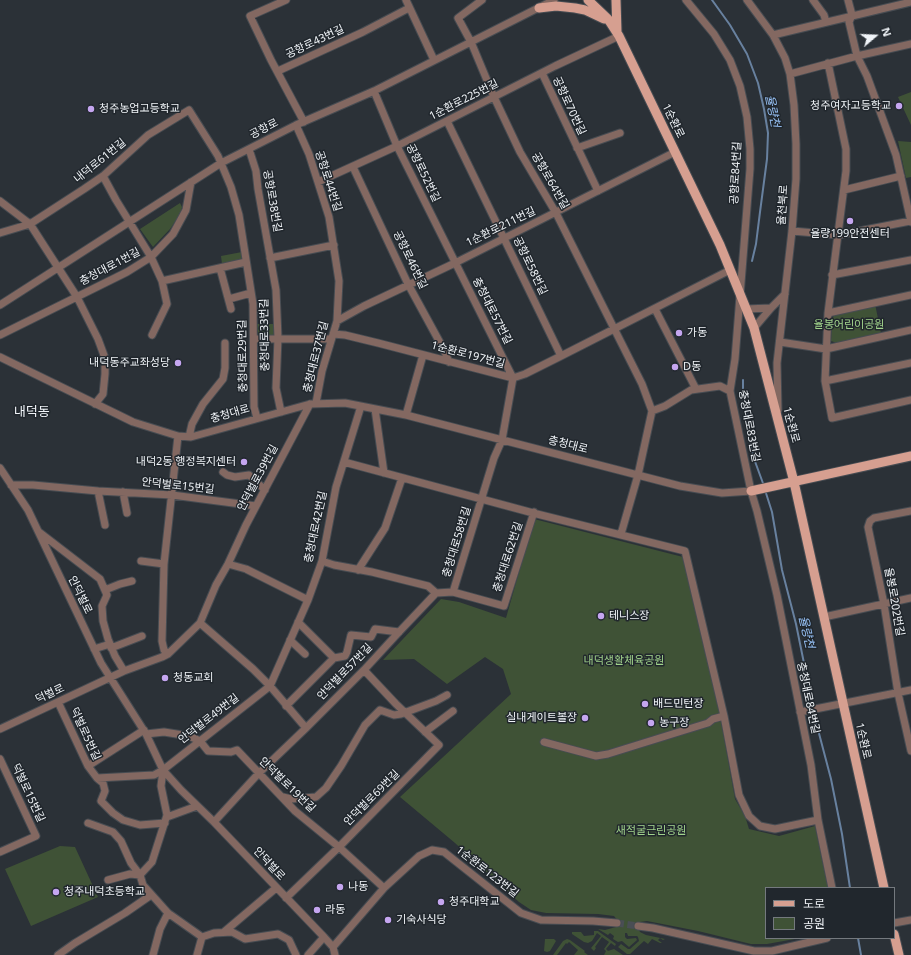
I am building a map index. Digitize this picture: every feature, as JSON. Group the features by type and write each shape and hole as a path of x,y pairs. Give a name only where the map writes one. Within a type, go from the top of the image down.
{"main road":[{"name":"1순환로","path":"588,0 608,19 618,35 720,245 754,328 794,482 884,887"},
{"path":"616,0 618,35"},
{"path":"542,4 585,10 600,16 618,35"},
{"path":"753,490 782,485 911,456"},
{"path":"895,938 899,955"}],"street":[{"name":"공항로43번길","path":"286,0 250,16 271,60 278,70 304,122"},
{"path":"406,0 434,60"},
{"path":"471,42 458,18 482,0"},
{"name":"공항로","path":"0,305 221,163 296,125 374,91 542,4 554,0"},
{"name":"공항로84번길","path":"686,0 714,34 730,60 740,86 747,117 750,169 740,293"},
{"name":"율천북로","path":"747,0 773,35 784,58 790,74 794,105 796,179 792,231 777,363 778,423"},
{"path":"813,0 824,15 826,22"},
{"path":"792,231 839,235 911,221 896,155 887,127 867,76 857,56 850,22 852,16 848,0"},
{"path":"773,35 852,16 885,3 911,2"},
{"name":"공항로43번길","path":"278,70 361,33 409,8"},
{"name":"1순환로225번길","path":"318,182 397,146 618,35"},
{"name":"공항로64번길","path":"471,42 494,97 520,152 556,213 642,384 652,411"},
{"path":"790,74 828,63 911,44"},
{"path":"828,63 846,149 846,171 839,235 832,275 826,349 825,381 832,418 911,400"},
{"name":"공항로70번길","path":"542,73 598,191"},
{"name":"공항로52번길","path":"374,91 397,146 455,262"},
{"name":"충청대로29번길","path":"189,110 218,156 239,215 251,293 254,339 254,406 257,418"},
{"name":"내덕로61번길","path":"0,233 30,224 84,189 103,176 148,135 189,110"},
{"name":"공항로58번길","path":"447,121 561,356"},
{"name":"공항로44번길","path":"296,125 309,154 318,182 329,217 334,245"},
{"name":"공항로70번길","path":"577,148 620,133"},
{"name":"공항로38번길","path":"249,149 256,171 270,258"},
{"name":"1순환로211번길","path":"337,321 408,284 556,213 675,152"},
{"name":"공항로46번길","path":"353,167 408,284 449,362"},
{"path":"103,176 129,223 151,257 162,281 167,304 152,335"},
{"path":"844,190 901,176"},
{"name":"충청대로1번길","path":"0,335 127,272 151,257 173,234 186,210 191,182"},
{"path":"0,201 30,224 77,296 98,339 105,358 103,394 95,404"},
{"path":"270,258 334,245"},
{"name":"충청대로37번길","path":"313,403 337,321 339,280 334,245"},
{"name":"충청대로33번길","path":"270,258 276,290 278,338 276,388 281,412"},
{"path":"832,275 911,260"},
{"path":"162,281 246,262"},
{"name":"충청대로57번길","path":"455,262 513,378"},
{"path":"220,268 231,309"},
{"name":"1순환로197번길","path":"254,339 352,337 513,378 525,374 730,270"},
{"path":"229,299 251,293"},
{"name":"충청대로83번길","path":"740,293 730,391 753,490"},
{"path":"754,328 784,294"},
{"path":"828,313 911,295"},
{"path":"746,309 771,308"},
{"path":"655,309 696,389"},
{"path":"780,342 826,349 911,330"},
{"path":"189,436 192,424 202,404 223,379 225,368 225,343"},
{"path":"406,416 423,355"},
{"name":"충청대로","path":"0,357 133,422 178,436 206,433 313,403 345,403 406,416 680,486 722,493 753,490"},
{"path":"825,381 911,364"},
{"path":"502,440 513,378"},
{"path":"622,534 638,475 652,411 665,406 691,390 720,386 730,391"},
{"name":"안덕벌로39번길","path":"110,678 124,671 158,660 168,654 200,624 216,584 228,564 256,506 313,403"},
{"name":"충청대로42번길","path":"270,686 308,600 322,561 336,487 361,406"},
{"path":"375,409 384,473"},
{"path":"168,654 164,650 162,642 164,564 178,436"},
{"name":"충청대로58번길","path":"453,592 481,499 502,440"},
{"path":"344,462 402,478 385,528 358,570"},
{"name":"안덕벌로","path":"0,468 28,510 94,649 110,678 145,732 163,770 324,937 333,947 335,955"},
{"path":"223,472 235,478 249,475 265,490"},
{"name":"충청대로58번길","path":"402,478 534,512"},
{"name":"안덕벌로15번길","path":"11,485 33,485 98,491 172,495 256,506"},
{"name":"충청대로84번길","path":"753,490 777,595 811,765 818,820 832,887"},
{"path":"98,491 105,525"},
{"path":"123,492 127,513"},
{"name":"율봉로202번길","path":"911,511 874,518 870,521 868,527 884,604 898,693 909,736 911,751"},
{"name":"충청대로62번길","path":"436,593 453,592 504,606 534,512 685,551 724,716"},
{"path":"37,531 100,579 107,594 102,606 110,646 124,671"},
{"path":"141,561 164,564"},
{"path":"322,561 334,566 372,572 428,586 436,593"},
{"path":"228,564 246,570 308,600"},
{"path":"105,590 132,581"},
{"name":"안덕벌로57번길","path":"214,822 258,774 364,670 436,593"},
{"path":"824,617 911,598"},
{"path":"286,706 334,658 298,622"},
{"path":"200,624 245,662 270,686 306,728"},
{"name":"안덕벌로57번길","path":"334,658 345,656 351,635 371,637 375,630 398,632"},
{"path":"94,649 110,646 142,636"},
{"path":"290,640 305,654"},
{"name":"안덕벌로69번길","path":"286,898 339,847 439,745 364,670"},
{"name":"덕벌로","path":"0,729 110,678"},
{"name":"안덕벌로49번길","path":"163,770 270,686"},
{"path":"800,712 911,690"},
{"path":"280,795 291,800 316,797 326,788 341,766 365,725 380,710 394,715 401,714 436,701 447,695"},
{"name":"덕벌로5번길","path":"58,702 88,766 97,778 154,774 163,770"},
{"path":"425,732 453,711"},
{"path":"544,742 596,756 608,754 682,732 724,716 738,795 749,816 760,826 775,829 818,820"},
{"path":"88,766 145,732"},
{"name":"안덕벌로19번길","path":"145,732 162,732 189,736 200,741 208,751 231,752 237,750 258,774 295,811 339,847 384,888"},
{"name":"덕벌로15번길","path":"0,759 36,836 0,852"},
{"path":"140,875 152,862 166,820 161,786 163,770"},
{"path":"97,778 103,783 105,791 102,801 113,813 123,820 140,825 166,820 197,806"},
{"path":"88,823 113,832 121,841 131,863 140,875 144,886 151,895 168,913 202,937"},
{"name":"1순환로123번길","path":"333,947 384,888 419,856 432,850 444,852 521,913 541,920 617,923"},
{"path":"108,880 130,874 140,875"},
{"path":"224,932 276,888"},
{"path":"58,955 151,895"},
{"path":"153,955 160,929 168,913"},
{"path":"895,923 911,920"},
{"path":"638,926 654,928 754,951 772,951 823,939"},
{"path":"202,937 214,933 224,932 232,932 245,939 278,934 289,940 296,955"},
{"path":"197,955 202,937"},
{"path":"308,955 324,937"}],"green space":[{"path":"911,92 911,125 898,97"},
{"path":"898,141 911,142 911,177 906,178"},
{"path":"180,203 182,207 181,213 170,229 153,247 140,229"},
{"path":"242,252 244,260 222,264 221,256"},
{"name":"율봉어린이공원","path":"875,304 881,333 837,343 831,341 832,320 835,313"},
{"path":"257,324 276,324 277,336 258,336"},
{"name":"새적굴근린공원","path":"534,519 683,557 719,710 735,799 745,816 749,829 779,836 815,826 828,887 765,887 765,939 794,939 767,944 751,944 698,931 647,921 640,922 638,925 640,932 646,935 665,939 663,940 660,938 658,940 662,943 652,939 648,944 644,941 630,954 627,954 618,947 621,944 630,949 639,941 637,936 628,936 627,933 625,933 625,937 627,939 636,938 637,940 629,947 622,941 618,942 613,939 614,936 610,933 608,935 598,929 605,930 616,927 618,921 614,916 598,914 546,913 531,910 519,902 455,843 400,797 511,694 503,669 485,657 447,684 414,659 383,660 441,599 459,602 506,618"},
{"path":"60,846 75,847 98,897 31,926 5,869"},
{"path":"594,931 598,931 616,944 615,946 611,943 606,949 608,951 614,949 623,955 604,955 606,951 604,949 609,942 602,937 594,951 591,948 601,936 597,933 592,941 588,943 572,934 572,932 581,932 584,936 594,935"},
{"path":"545,939 554,939 556,941 550,951 547,952 544,951"},
{"path":"567,939 585,951 584,952 588,955 574,955 578,950 569,942 567,944 566,943 557,955 553,955 563,941"}],"waterway":[{"name":"율량천","path":"712,0 730,25 747,54 758,83 768,133 767,159 756,244 752,261"},
{"name":"율량천","path":"743,380 743,395 753,456 764,486"},
{"name":"율량천","path":"765,490 772,512 782,570 796,624 816,722 831,779 842,834 850,887"},
{"name":"율량천","path":"858,939 861,955"}],"tunnel":[{"path":"617,923 638,926"}],"place":[{"name":"청주여자고등학교","path":"899,106"},
{"name":"청주농업고등학교","path":"91,109"},
{"name":"율량199안전센터","path":"850,221"},
{"name":"가동","path":"679,333"},
{"name":"내덕동주교좌성당","path":"178,363"},
{"name":"D동","path":"675,367"},
{"name":"내덕2동 행정복지센터","path":"244,462"},
{"name":"테니스장","path":"601,616"},
{"name":"청동교회","path":"165,678"},
{"name":"배드민턴장","path":"645,704"},
{"name":"실내게이트볼장","path":"585,718"},
{"name":"농구장","path":"651,723"},
{"name":"나동","path":"340,887"},
{"name":"청주내덕초등학교","path":"56,892"},
{"name":"청주대학교","path":"441,902"},
{"name":"라동","path":"317,910"},
{"name":"기숙사식당","path":"388,920"}],"district":[{"name":"내덕동","path":"32,412"}],"park label":[{"name":"내덕생활체육공원","path":"624,661"}]}
